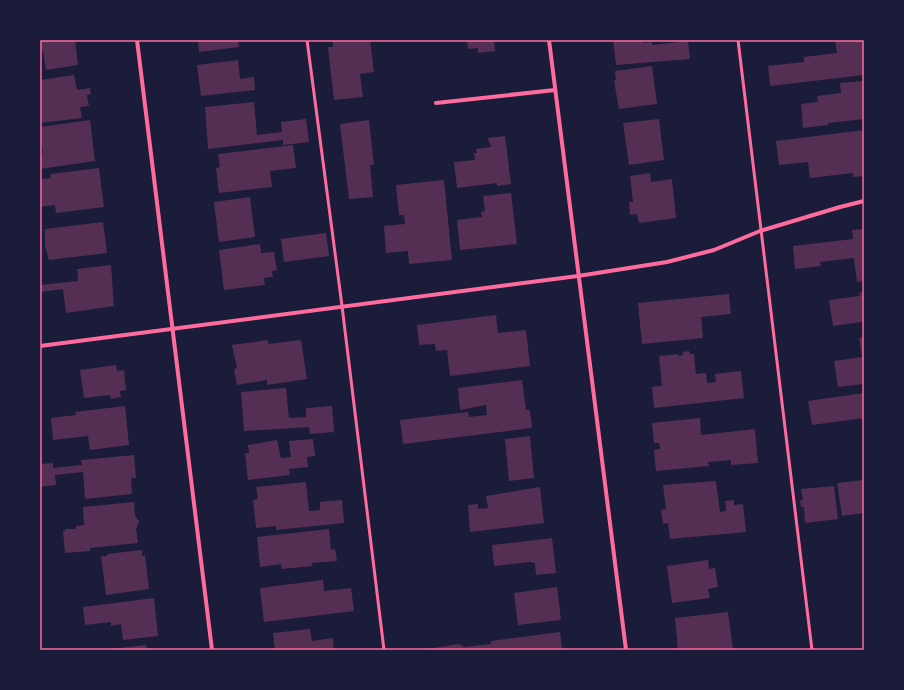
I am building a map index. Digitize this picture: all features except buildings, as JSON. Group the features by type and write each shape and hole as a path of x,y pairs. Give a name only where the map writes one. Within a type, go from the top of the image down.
{"street":[{"path":"137,40 212,650"},
{"path":"549,40 626,650"},
{"path":"436,104 555,90"},
{"path":"40,346 578,276 667,262 714,250 760,231 864,201"}],"lane":[{"path":"307,40 342,306 384,650"},
{"path":"738,40 812,650"}]}
